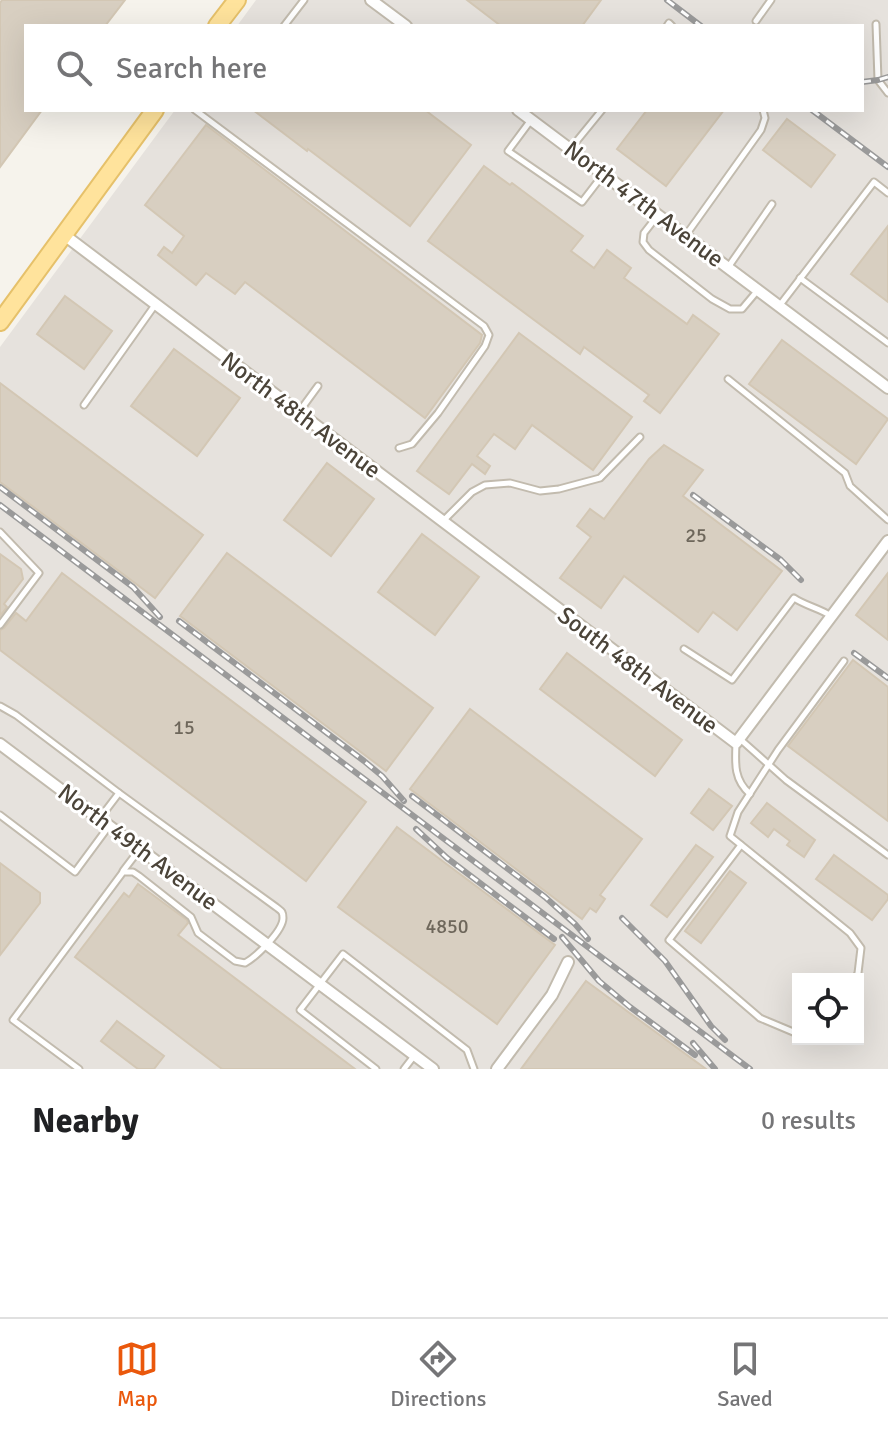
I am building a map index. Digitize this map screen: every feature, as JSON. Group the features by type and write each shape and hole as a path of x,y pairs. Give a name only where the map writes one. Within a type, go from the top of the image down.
{"main road":[{"path":"219,24 237,0"},
{"path":"0,322 154,112"}],"street":[{"path":"371,0 403,24"},
{"name":"North 47th Avenue","path":"521,112 888,388"},
{"name":"North 48th Avenue","path":"63,234 540,596"},
{"path":"738,741 888,541"},
{"name":"South 48th Avenue","path":"540,596 738,741"},
{"name":"North 49th Avenue","path":"0,744 433,1069"},
{"path":"497,1069 552,995 568,962"}],"lane":[{"path":"286,24 304,0"},
{"path":"756,21 771,0"},
{"path":"876,24 878,80 888,93"},
{"path":"198,112 484,326 489,335 485,346 412,444 399,448"},
{"path":"571,149 600,112"},
{"path":"686,235 761,130 764,112"},
{"path":"531,120 508,151 582,202 604,174"},
{"path":"780,305 874,182 888,193"},
{"path":"728,267 772,204"},
{"path":"658,214 644,233 643,242 712,299 730,309 742,309 758,290"},
{"path":"800,278 888,343"},
{"path":"84,405 156,305"},
{"path":"728,379 845,473 850,486 888,520"},
{"path":"298,413 318,386"},
{"path":"442,522 472,492 485,485 510,483 540,491 600,478 640,437"},
{"path":"0,532 39,573 0,625"},
{"path":"684,649 732,680 794,598 832,616"},
{"path":"844,661 778,750 738,812 730,836 850,933 861,948 858,973"},
{"path":"0,706 281,912 283,919 272,947 245,963 235,961 198,933 191,917 181,909 133,872 123,872"},
{"path":"738,741 888,855"},
{"path":"738,741 735,769 741,787 750,794"},
{"path":"0,815 75,872 119,793"},
{"path":"741,845 669,940 760,1018 792,1031"},
{"path":"79,1069 13,1020 140,849"},
{"path":"376,1069 300,1010 343,954 467,1050 474,1069"},
{"path":"404,1069 414,1055"}],"shaded area":[{"path":"256,0 888,0 888,1069 0,1069 0,347 174,112 864,112 864,24 238,24"}],"building":[{"path":"2,0 125,0 107,24 24,24 24,112 41,112 0,167"},
{"path":"467,0 601,0 583,24 498,24"},
{"path":"256,112 428,112 471,145 410,226"},
{"path":"645,112 722,112 666,186 617,149"},
{"path":"787,119 835,155 811,187 763,150"},
{"path":"206,125 482,335 480,343 425,418 245,282 235,294 206,273 196,285 158,255 164,247 172,253 184,236 145,205"},
{"path":"484,166 583,236 571,251 594,268 607,250 631,268 624,278 687,324 693,315 719,334 660,413 644,401 649,395 584,347 580,354 428,241"},
{"path":"888,226 888,302 851,274"},
{"path":"65,296 112,331 84,369 37,334"},
{"path":"519,333 632,417 593,470 532,425 515,449 494,434 477,456 490,466 485,474 472,464 449,494 417,471"},
{"path":"782,340 888,419 856,464 749,384"},
{"path":"174,349 240,398 197,456 131,406"},
{"path":"0,383 203,535 155,598 0,482"},
{"path":"664,445 703,470 683,496 782,571 737,630 713,612 698,632 624,576 601,608 560,578 591,537 577,526 590,509 604,519 649,459"},
{"path":"327,463 374,499 331,556 284,520"},
{"path":"422,534 479,577 435,635 378,592"},
{"path":"227,553 433,708 386,771 180,616"},
{"path":"0,554 21,569 23,579 4,604 7,607 0,616"},
{"path":"62,573 366,802 306,881 0,650 0,630 16,613 26,621"},
{"path":"888,573 888,640 856,615"},
{"path":"567,653 682,740 655,776 540,689"},
{"path":"853,660 888,687 888,821 788,746"},
{"path":"470,709 642,839 600,895 605,899 596,912 590,908 582,919 410,789"},
{"path":"709,789 732,806 713,830 691,813"},
{"path":"767,803 815,840 804,857 787,845 790,841 774,829 768,837 751,823"},
{"path":"397,827 555,945 497,1024 338,907"},
{"path":"696,845 713,857 667,917 651,905"},
{"path":"834,855 888,895 872,920 816,879"},
{"path":"0,863 40,893 40,903 0,955"},
{"path":"730,871 746,883 701,943 685,931"},
{"path":"138,884 187,920 188,923 178,935 355,1069 222,1069 75,957 124,893 129,897"},
{"path":"586,981 706,1069 521,1069"},
{"path":"117,1021 164,1056 154,1069 138,1069 101,1041"}],"railway":[{"path":"667,0 698,24"},
{"path":"864,82 888,77"},
{"path":"815,112 888,167"},
{"path":"0,487 133,587 160,617"},
{"path":"693,495 781,560 801,580"},
{"path":"0,505 750,1069"},
{"path":"179,621 364,761 404,801"},
{"path":"854,653 888,678"},
{"path":"412,796 545,897 588,939"},
{"path":"416,829 447,858 554,939"},
{"path":"622,918 665,961 711,1026 725,1040"},
{"path":"562,937 599,981 695,1055"},
{"path":"693,1043 715,1069"}]}
